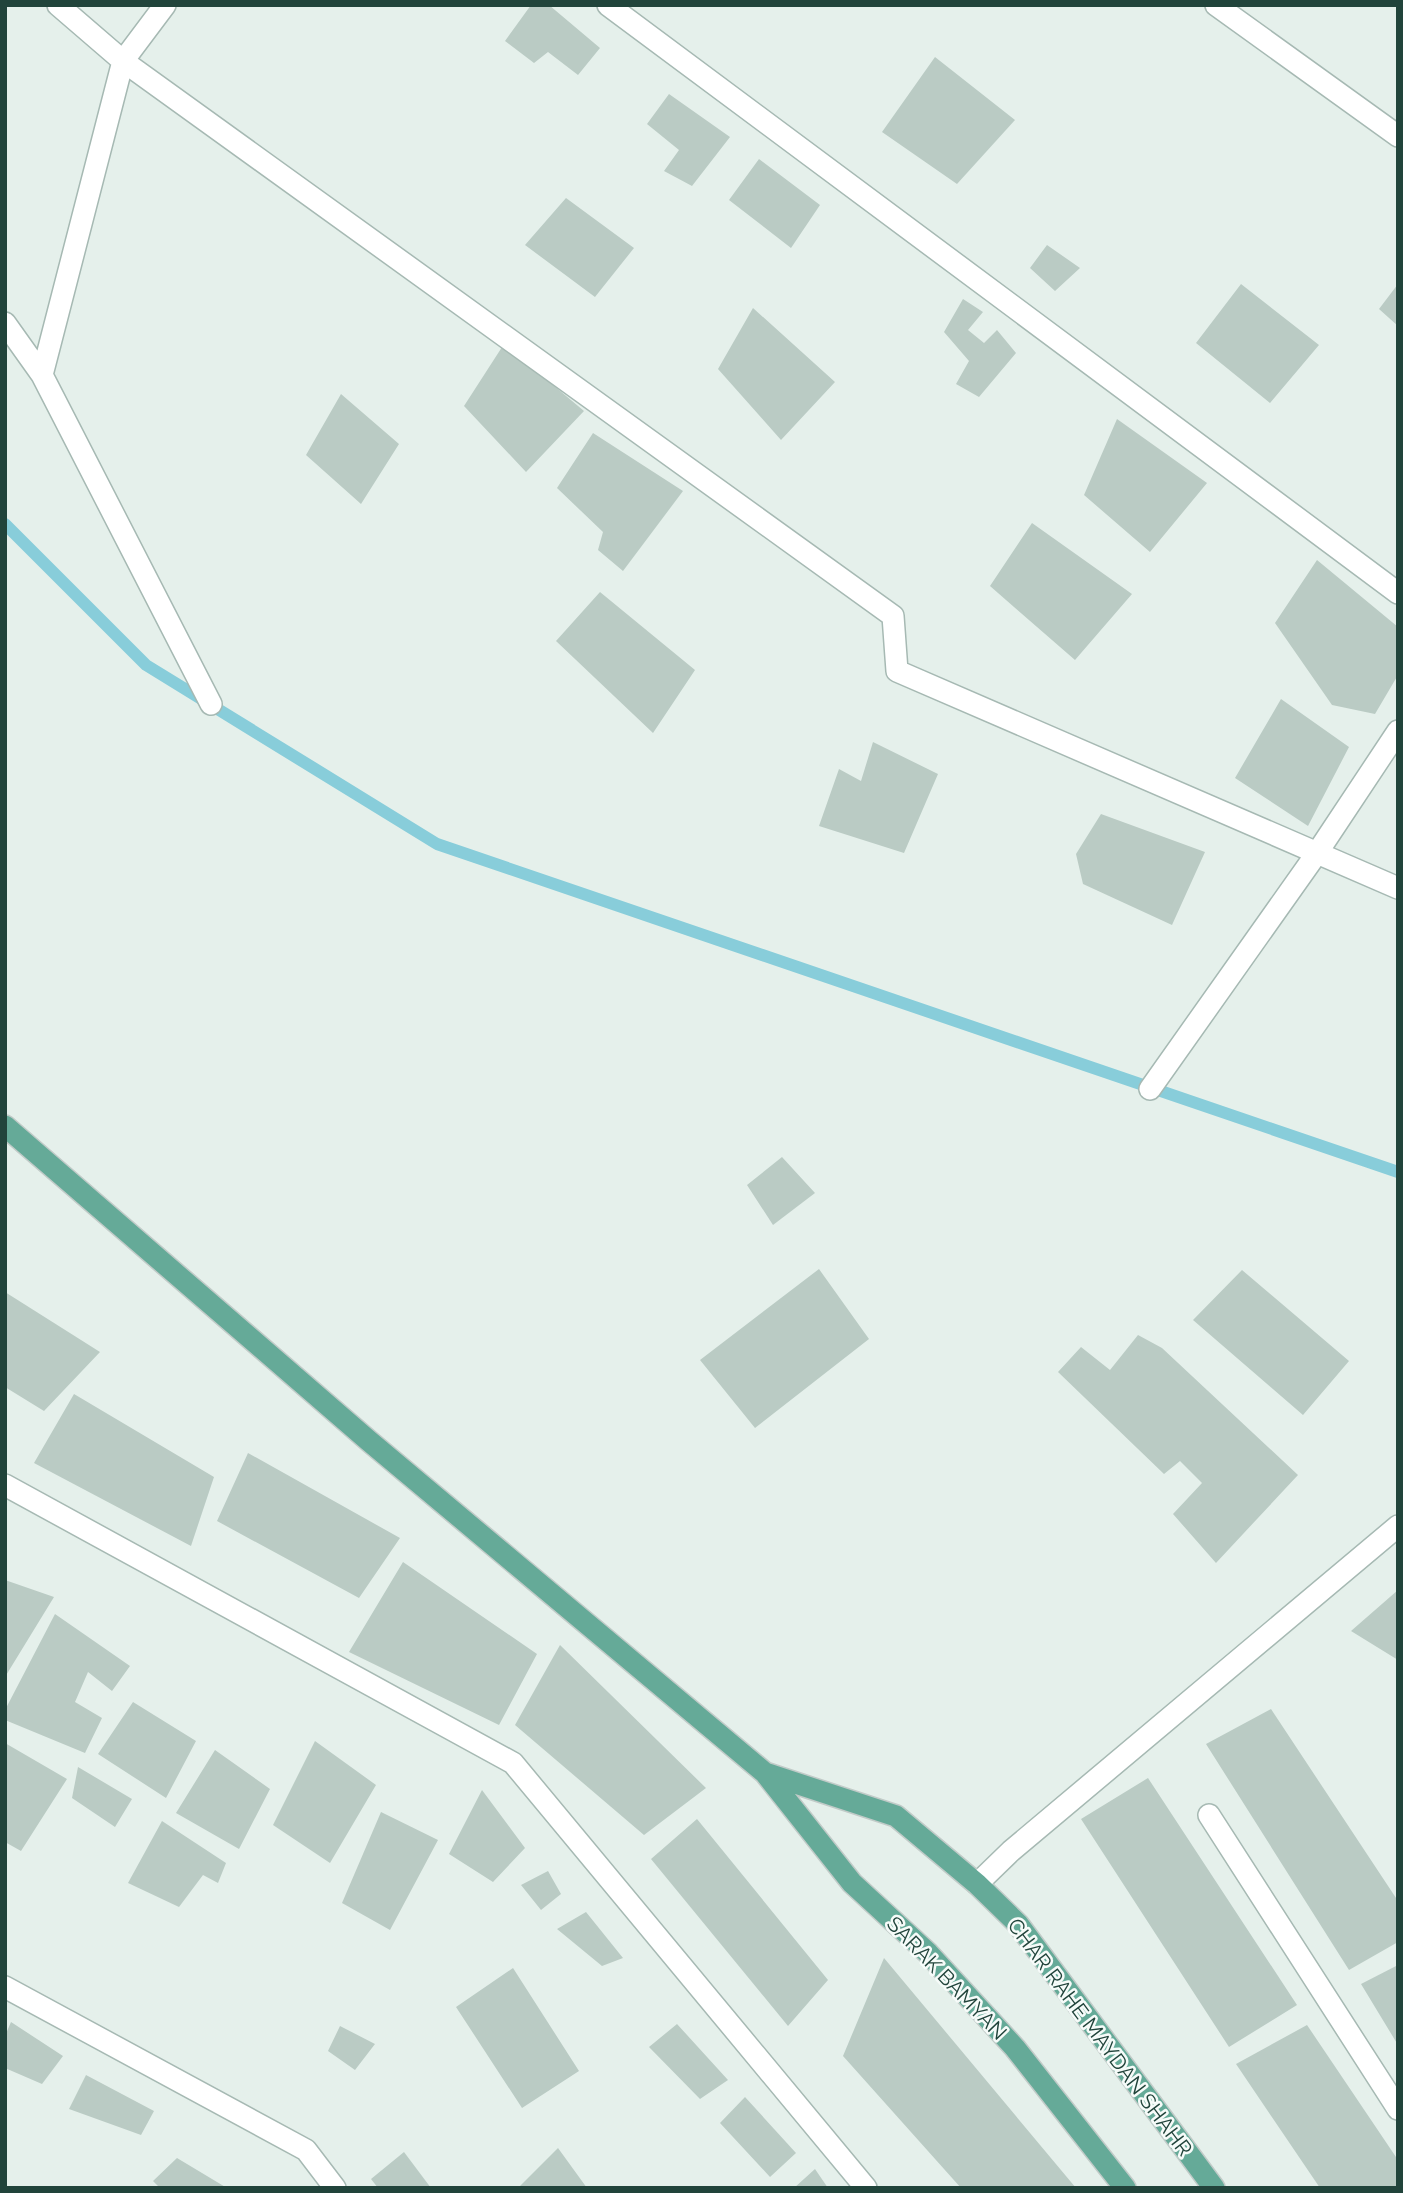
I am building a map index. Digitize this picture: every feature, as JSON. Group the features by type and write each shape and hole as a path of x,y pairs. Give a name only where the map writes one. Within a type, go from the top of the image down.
{"main road":[{"path":"5,1126 369,1441 765,1773"},
{"name":"CHAR RAHE MAYDAN SHAHR","path":"765,1773 895,1816 977,1884 1018,1924 1214,2188"},
{"name":"SARAK BAMYAN","path":"765,1773 852,1884 928,1953 1016,2048 1125,2188"}],"street":[{"path":"58,5 123,61 893,616 897,671 1398,888"},
{"path":"42,375 123,61 165,5"},
{"path":"608,5 1398,593"},
{"path":"1216,5 1398,136"},
{"path":"5,323 42,375 211,704"},
{"path":"1150,1089 1317,853 1398,731"},
{"path":"5,1485 513,1763 866,2188"},
{"path":"977,1884 1011,1852 1398,1526"},
{"path":"1209,1815 1398,2109"},
{"path":"5,1987 306,2150 335,2188"}],"building":[{"path":"531,5 549,5 600,48 578,75 548,52 534,63 505,41"},
{"path":"935,57 1015,120 957,184 882,132"},
{"path":"669,94 730,137 692,186 664,171 679,150 647,124"},
{"path":"759,159 820,205 791,248 729,200"},
{"path":"566,198 634,248 595,297 525,245"},
{"path":"1047,245 1080,268 1055,291 1030,268"},
{"path":"1241,284 1319,345 1270,403 1196,343"},
{"path":"1398,284 1398,326 1379,309"},
{"path":"963,299 983,312 968,330 984,343 997,330 1016,353 979,397 956,384 969,361 944,332"},
{"path":"753,308 835,382 781,440 718,369"},
{"path":"504,344 584,411 526,472 464,406"},
{"path":"341,394 399,444 361,504 306,455"},
{"path":"1117,419 1207,483 1150,552 1084,495"},
{"path":"593,433 683,491 623,571 598,550 603,532 557,488"},
{"path":"1032,523 1132,594 1075,660 990,586"},
{"path":"1317,560 1398,627 1398,675 1375,714 1332,705 1275,623"},
{"path":"600,592 695,670 653,733 556,641"},
{"path":"1281,699 1349,747 1308,826 1235,778"},
{"path":"873,742 938,774 904,853 819,826 839,769 861,781"},
{"path":"1101,814 1205,852 1172,925 1083,884 1076,854"},
{"path":"782,1157 815,1193 773,1225 747,1185"},
{"path":"819,1269 869,1339 755,1428 700,1360"},
{"path":"1242,1270 1349,1361 1303,1415 1193,1320"},
{"path":"5,1292 100,1352 44,1411 5,1387"},
{"path":"1138,1335 1162,1348 1298,1475 1216,1563 1173,1514 1202,1483 1180,1461 1164,1474 1058,1372 1081,1347 1110,1370"},
{"path":"74,1394 214,1477 191,1546 34,1463"},
{"path":"248,1453 400,1538 359,1598 217,1521"},
{"path":"403,1562 537,1654 499,1725 349,1652"},
{"path":"5,1580 54,1597 5,1677"},
{"path":"1398,1590 1398,1660 1351,1631"},
{"path":"55,1614 130,1666 112,1691 88,1672 75,1702 102,1718 85,1753 5,1720 5,1710"},
{"path":"560,1645 706,1788 644,1835 515,1725"},
{"path":"133,1702 196,1741 166,1798 98,1754"},
{"path":"1271,1709 1398,1901 1398,1942 1349,1970 1206,1744"},
{"path":"315,1741 376,1785 330,1863 273,1825"},
{"path":"5,1743 67,1779 21,1851 5,1842"},
{"path":"215,1750 270,1789 239,1849 176,1813"},
{"path":"78,1767 132,1799 115,1827 72,1798"},
{"path":"1148,1778 1297,2005 1229,2047 1081,1819"},
{"path":"482,1790 525,1848 493,1882 449,1854"},
{"path":"381,1812 438,1840 390,1930 342,1903"},
{"path":"697,1819 828,1980 788,2026 651,1859"},
{"path":"162,1821 226,1863 218,1883 203,1875 179,1907 128,1883"},
{"path":"548,1871 561,1894 541,1910 521,1885"},
{"path":"586,1912 623,1958 602,1966 557,1929"},
{"path":"884,1958 1076,2188 961,2188 843,2056"},
{"path":"1398,1965 1398,2045 1361,1984"},
{"path":"513,1968 579,2071 522,2108 456,2007"},
{"path":"11,2022 63,2056 42,2084 5,2068 5,2036"},
{"path":"677,2024 728,2080 700,2099 649,2047"},
{"path":"1307,2025 1398,2160 1398,2188 1320,2188 1236,2064"},
{"path":"340,2026 375,2044 355,2070 328,2051"},
{"path":"86,2075 154,2111 141,2135 69,2109"},
{"path":"745,2097 796,2153 770,2177 720,2123"},
{"path":"558,2148 587,2188 518,2188"},
{"path":"404,2152 431,2188 378,2188 371,2179"},
{"path":"177,2158 227,2188 160,2188 153,2181"},
{"path":"815,2169 828,2188 794,2188"}],"waterway":[{"path":"5,524 146,665 437,844 1398,1172"}]}
